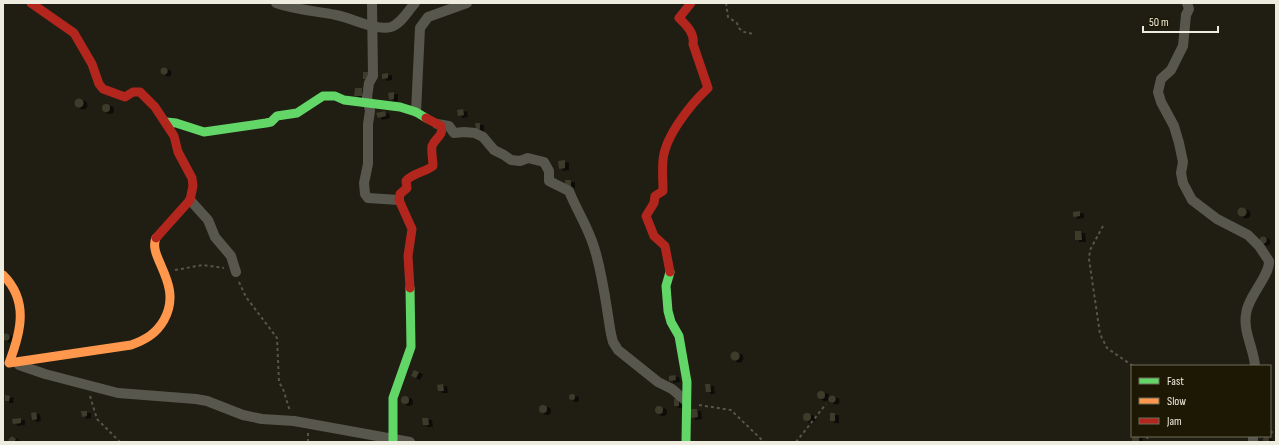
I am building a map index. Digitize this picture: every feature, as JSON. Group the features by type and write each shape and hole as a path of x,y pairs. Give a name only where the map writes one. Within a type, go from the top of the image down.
{"street":[{"path":"6,362 37,361 122,347 142,341 153,334 166,316 171,295 165,272 155,247 155,239 190,200 193,186 192,178 179,155 174,136 150,100 140,92 133,92 125,97 111,94 103,89 99,84 92,64 74,33 31,3"},
{"path":"276,3 297,10 336,15 373,26 391,27 400,20 415,3"},
{"path":"372,3 373,76 369,83 368,104 370,111 368,124 368,164 364,183 365,194 368,198 399,200"},
{"path":"416,112 420,28 428,17 467,3"},
{"path":"686,442 685,370 679,336 671,322 668,311 666,286 670,272 667,250 654,236 646,216 654,203 655,196 663,191 663,160 670,134 677,124 680,123 696,99 708,88 690,28 679,18 691,3"},
{"path":"1187,3 1189,9 1186,15 1183,46 1170,70 1161,79 1159,97 1174,126 1183,162 1181,177 1192,200 1217,219 1248,236 1259,246 1269,261 1268,268 1250,301 1246,315 1246,329 1254,355 1255,365"},
{"path":"166,122 176,123 204,132 271,122 277,116 297,113 323,96 335,96 344,100 362,101 368,104 400,107 416,112 437,124 449,126 454,133 469,132 483,137 494,150 511,160 520,161 528,158 544,162 549,171 549,181 569,191 578,213 587,227 595,249 611,334 616,347 652,377 686,401"},
{"path":"392,440 393,398 411,347 412,335 408,271 412,229 399,200 400,194 407,188 406,181 409,177 425,172 433,166 432,147 442,130 437,124"},
{"path":"190,200 208,220 215,237 231,256 236,272"},
{"path":"3,275 12,283 16,290 20,318 14,352 6,362"},
{"path":"6,362 118,393 196,399 207,401 243,415 262,419 294,421 392,440 410,442"}],"path":[{"path":"726,3 728,17 737,23 739,29 743,33 754,34"},
{"path":"1103,226 1090,250 1089,259 1100,334 1107,348 1132,365"},
{"path":"165,272 203,264 236,272 246,296 277,338 278,380 294,421"},
{"path":"82,383 85,391 92,399 97,419 120,442"},
{"path":"686,401 731,410 764,442"},
{"path":"796,442 826,404"}],"building":[{"path":"164,67 167,68 167,74 164,75 161,74 160,71 161,68"},
{"path":"363,72 370,72 370,79 363,79"},
{"path":"388,73 388,78 382,79 382,74"},
{"path":"355,88 362,88 362,96 354,96"},
{"path":"394,92 394,99 389,100 388,93"},
{"path":"79,98 84,103 79,108 74,103"},
{"path":"106,104 109,105 109,111 106,112 103,111 102,108 103,105"},
{"path":"463,109 464,115 458,116 457,110"},
{"path":"385,111 386,116 378,118 376,113"},
{"path":"475,123 480,123 480,129 476,129"},
{"path":"565,160 565,168 559,169 558,161"},
{"path":"565,180 571,180 571,186 565,186"},
{"path":"1242,207 1247,212 1242,217 1237,212"},
{"path":"1080,211 1080,216 1073,217 1073,212"},
{"path":"1075,231 1081,231 1082,240 1075,240"},
{"path":"1263,237 1266,240 1263,243 1260,240"},
{"path":"6,334 9,337 6,340 3,337"},
{"path":"733,352 737,352 739,356 737,360 733,360 731,358 731,354"},
{"path":"414,370 419,372 416,378 411,376"},
{"path":"675,375 676,380 669,381 669,376"},
{"path":"443,384 444,391 438,391 437,385"},
{"path":"705,384 710,384 711,392 706,392"},
{"path":"819,391 823,391 825,395 823,399 819,399 817,397 817,393"},
{"path":"572,394 575,397 572,400 569,397"},
{"path":"5,395 10,396 9,401 5,401"},
{"path":"403,396 407,396 409,400 407,404 403,404 401,402 401,398"},
{"path":"832,396 835,399 832,402 829,399"},
{"path":"674,399 679,399 679,406 674,406"},
{"path":"543,405 546,406 546,412 543,413 540,412 539,409 540,406"},
{"path":"657,406 661,406 663,410 661,414 657,414 655,412 655,408"},
{"path":"690,409 697,409 698,417 691,418"},
{"path":"81,411 87,411 87,416 82,417"},
{"path":"36,412 37,419 32,420 31,413"},
{"path":"807,413 810,414 810,420 807,421 804,420 803,417 804,414"},
{"path":"830,413 835,413 835,421 830,421"},
{"path":"21,418 21,423 13,424 12,419"},
{"path":"422,418 428,418 429,425 423,425"},
{"path":"12,436 16,439 14,442 10,442 8,440"},
{"path":"1132,437 1139,437 1139,442 1132,442"},
{"path":"1266,437 1269,440 1266,443 1263,440"}],"traffic: fast":[{"path":"166,122 176,123 204,132 266,123 271,122 277,116 297,113 323,96 335,96 344,100 400,107 416,112 426,118"},
{"path":"670,272 666,286 668,311 671,322 679,336 687,382 686,442"},
{"path":"393,442 393,398 411,347 410,288"}],"traffic: slow":[{"path":"3,275 17,295 20,317 17,340 9,363 131,345 154,333 164,320 169,307 170,295 168,283 156,254 156,238"}],"traffic: jam":[{"path":"31,3 74,33 92,64 99,84 103,89 125,97 133,92 140,92 155,107 174,136 178,152 192,178 193,186 190,200 156,238"},
{"path":"670,272 665,246 654,236 646,216 654,203 655,196 663,191 663,160 668,141 687,111 708,88 693,44 693,36 687,26 679,18 691,3"},
{"path":"410,288 408,256 412,229 399,200 400,194 407,188 406,181 433,166 432,146 440,135 442,129 441,126 426,118"}]}
